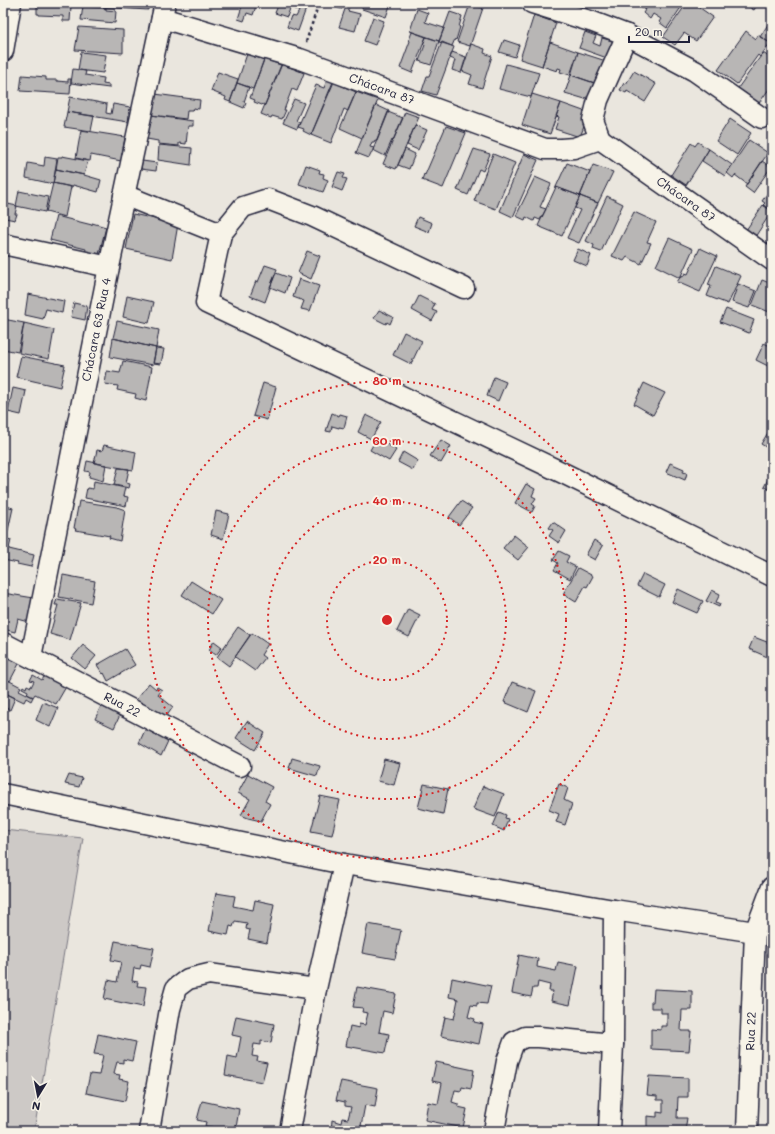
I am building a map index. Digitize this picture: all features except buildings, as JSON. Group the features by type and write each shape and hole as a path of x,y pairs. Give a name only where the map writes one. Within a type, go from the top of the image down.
{"street":[{"path":"3,51 11,3"},
{"path":"532,3 593,22 627,35 695,71 762,118"},
{"name":"Chácara 87","path":"163,10 544,149 574,148 600,139 772,260"},
{"name":"Chácara 63 Rua 4","path":"31,657 108,267 163,10"},
{"path":"600,139 593,120 598,100 627,35"},
{"path":"124,195 221,234"},
{"path":"464,288 312,216 268,199 243,207 221,234 206,303 563,473 772,576"},
{"path":"3,244 108,267"},
{"name":"Rua 22","path":"3,643 240,766"},
{"path":"3,794 344,864 614,910 755,932"},
{"path":"290,1131 316,989 344,864"},
{"name":"Rua 22","path":"747,1131 755,932 772,887"},
{"path":"609,1131 613,1044 614,910"},
{"path":"149,1131 170,1010 176,988 188,979 209,974 316,989"},
{"path":"494,1131 507,1061 514,1042 525,1036 613,1044"}],"path":[{"path":"300,59 319,3"}],"shaded area":[{"path":"3,830 83,838 34,1131 3,1131"}]}
